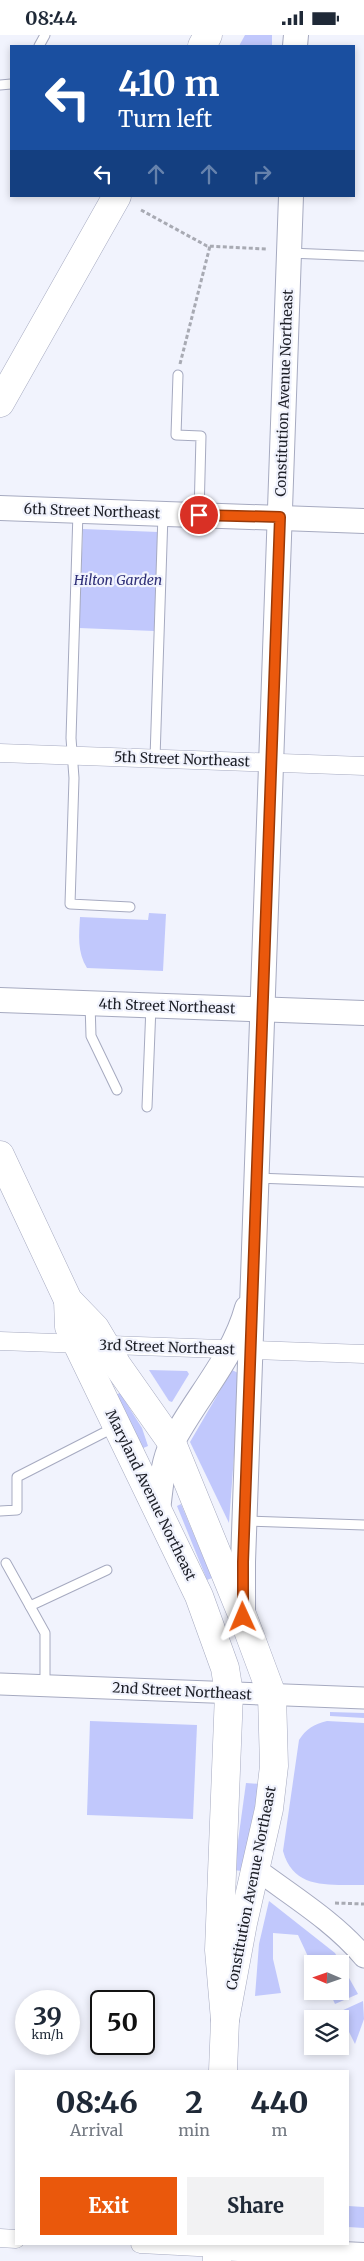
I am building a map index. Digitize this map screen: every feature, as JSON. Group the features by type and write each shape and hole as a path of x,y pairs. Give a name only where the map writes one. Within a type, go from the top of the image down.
{"main road":[{"path":"0,403 116,197"},
{"name":"Constitution Avenue Northeast","path":"243,1617 245,1521 241,1349 245,1314 252,1280 280,517 278,251 291,197"},
{"name":"6th Street Northeast","path":"0,508 364,521"},
{"name":"4th Street Northeast","path":"0,1000 364,1013"},
{"name":"Maryland Avenue Northeast","path":"0,1155 68,1300 94,1328 90,1344 117,1425 200,1595 225,1668 229,1693"},
{"name":"Maryland Avenue Northeast","path":"90,1344 172,1443 243,1617 272,1695"},
{"name":"Constitution Avenue Northeast","path":"158,1510 163,1467 172,1443 241,1349"},
{"name":"Constitution Avenue Northeast","path":"223,2070 225,2020 219,1950 229,1693"},
{"name":"Constitution Avenue Northeast","path":"225,2020 243,1923 265,1830 272,1785 272,1695"},
{"path":"220,2253 308,2248 364,2255"}],"street":[{"name":"5th Street Northeast","path":"0,753 364,766"},
{"name":"3rd Street Northeast","path":"0,1341 364,1354"},
{"name":"2nd Street Northeast","path":"0,1684 364,1698"},
{"path":"256,1869 328,1923 354,1945 364,1957"},
{"path":"0,2238 15,2239"},
{"path":"149,2245 220,2253"}],"lane":[{"path":"278,251 364,256"},
{"path":"178,375 176,435 201,436 199,515"},
{"path":"78,511 70,738 74,779 70,904 130,907"},
{"path":"155,759 162,514"},
{"path":"90,1003 91,1036 116,1090"},
{"path":"147,1107 151,1005"},
{"path":"256,1179 364,1182"},
{"path":"0,1511 17,1510 17,1477 117,1425"},
{"path":"245,1521 364,1525"},
{"path":"6,1563 45,1633 45,1685"},
{"path":"30,1606 107,1571"}],"path":[{"path":"141,210 210,246 278,251"},
{"path":"178,375 186,335 210,246"},
{"path":"330,1903 364,1904"}],"green space":[{"path":"245,35 272,35 272,45 240,45"},
{"name":"Hilton Garden","path":"83,529 158,532 154,631 79,628"},
{"path":"149,913 166,914 163,971 87,968 80,950 80,917 148,920"},
{"path":"149,1370 187,1371 189,1374 172,1402 169,1401"},
{"path":"232,1370 240,1374 229,1523 190,1442"},
{"path":"120,1393 142,1428 148,1446 141,1449 115,1395"},
{"path":"181,1504 212,1578 207,1580 177,1506"},
{"path":"330,1712 364,1713 364,1718 330,1716"},
{"path":"90,1721 197,1725 193,1819 87,1815"},
{"path":"327,1721 364,1723 364,1885 315,1883 304,1879 288,1864 283,1851 299,1740 311,1727"},
{"path":"246,1783 260,1784 241,1871 234,1870"},
{"path":"269,1901 336,1955 307,1955 298,1935 273,1933 273,1959 281,1993 255,1996 259,1944"},
{"path":"349,1978 358,1994 349,1998"},
{"path":"333,2000 344,2000 335,2004"},
{"path":"363,2001 364,2019 355,2044 349,2032 349,2010 343,2010"},
{"path":"349,2206 364,2207 364,2228 349,2227"}],"route":[{"path":"199,515 280,517 253,1263 251,1370 243,1562 243,1617"}]}
